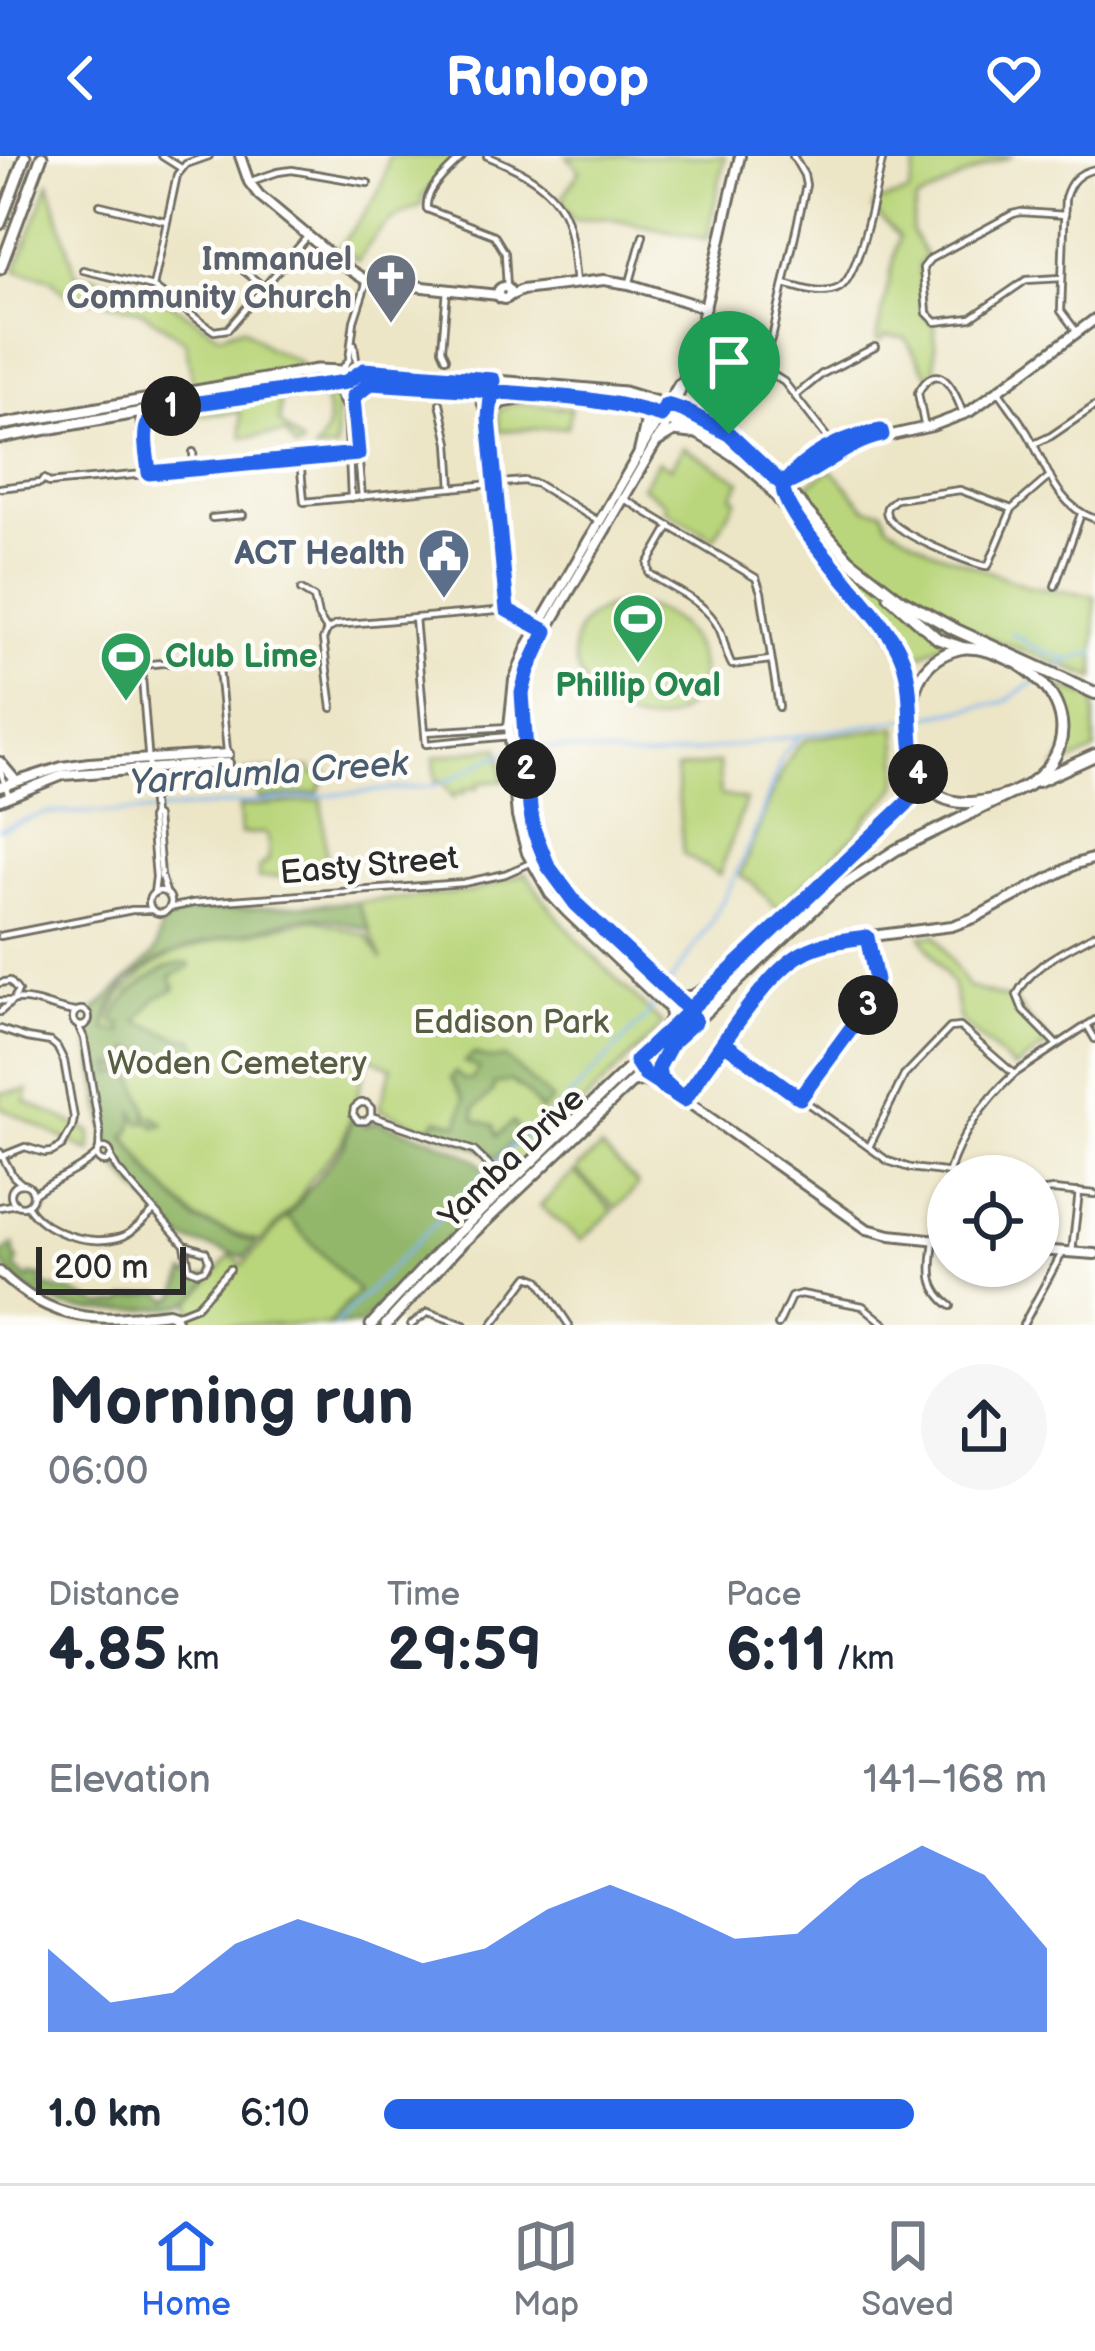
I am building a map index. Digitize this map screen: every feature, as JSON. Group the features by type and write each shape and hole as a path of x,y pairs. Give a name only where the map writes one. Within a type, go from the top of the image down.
{"highway":[{"path":"849,560 923,613 1059,684 1095,694"},
{"path":"1034,783 1095,754"}],"main road":[{"path":"0,224 25,156"},
{"path":"0,269 43,156"},
{"path":"240,156 259,195 367,281 484,292 604,280 704,305"},
{"path":"689,1015 653,994 550,894 531,862 520,830 511,697 517,672 656,442 695,345 740,156"},
{"path":"793,514 783,496 787,479 854,441 963,413 1095,319"},
{"path":"335,370 346,382"},
{"path":"0,438 117,416 261,378 335,370 495,386 642,410 690,427 762,479 891,636 905,668 916,767 932,790 958,802 990,800 1034,783 1059,762 1071,734 1069,709 1059,684"},
{"path":"346,382 364,370"},
{"path":"0,425 100,408 163,408 346,382 624,392 670,406 729,434 783,485 849,560 935,637 950,645 989,651 1031,669"},
{"path":"309,385 339,391 349,400 371,383"},
{"path":"478,390 489,418"},
{"path":"496,407 542,395"},
{"path":"100,408 134,423 143,433 148,420 163,408"},
{"path":"95,420 100,408"},
{"path":"642,410 646,424 639,454 620,497 600,522 543,629 532,659 522,693 526,759 534,831 559,884 675,995 689,1015"},
{"path":"639,454 664,418"},
{"path":"656,442 682,430 713,442"},
{"path":"796,499 805,475 835,449"},
{"path":"762,479 783,485 805,475"},
{"path":"911,705 929,664 964,648"},
{"path":"3,792 16,781 62,767 228,758"},
{"path":"3,792 63,775 149,763"},
{"path":"0,766 16,781"},
{"name":"Yamba Drive","path":"371,1325 508,1184 672,1042 689,1015 729,972 906,804 916,788 916,767"},
{"path":"135,768 151,787"},
{"name":"Yamba Drive","path":"386,1325 428,1277 630,1082 651,1046 812,909 896,850 1034,783"},
{"path":"679,1096 787,963 827,942 962,923 1095,858"},
{"path":"675,995 699,994 729,972"},
{"path":"651,1046 670,1022 666,1005"},
{"path":"659,1082 658,1068 672,1042"},
{"path":"642,1067 854,1222 890,1235 927,1239"},
{"path":"630,1082 659,1082"},
{"path":"1059,1252 1095,1257"},
{"path":"1,1275 28,1298 79,1318 176,1320"}],"street":[{"path":"162,156 181,168"},
{"path":"154,287 181,168 208,156"},
{"path":"463,156 424,203 427,209 494,235 505,253 504,289"},
{"path":"487,156 528,174 558,204 567,221 576,283"},
{"path":"759,368 773,334 806,185 793,156"},
{"path":"784,284 823,293 849,279 883,156"},
{"path":"1077,332 1061,311 1065,198 1071,183 1095,169"},
{"path":"249,182 292,170 368,183"},
{"path":"100,205 166,221"},
{"path":"1062,278 1026,280 971,318 936,322 927,313 923,268 930,260 1013,214 1065,215"},
{"path":"83,269 154,287 214,331 228,329 308,236"},
{"path":"629,284 644,236"},
{"path":"226,257 265,288"},
{"path":"335,370 350,360 354,321 367,281"},
{"path":"446,358 442,350 447,290"},
{"path":"353,339 356,360 364,370"},
{"path":"695,345 784,382 835,449"},
{"path":"795,396 822,374 875,347"},
{"path":"925,426 917,396 929,380 951,384 963,413"},
{"path":"346,382 352,388 351,498"},
{"path":"491,433 495,386"},
{"path":"495,386 489,418 507,610"},
{"path":"999,391 1058,492 1081,514 1095,519"},
{"path":"349,400 362,497"},
{"path":"440,404 452,488"},
{"path":"141,406 146,474"},
{"path":"1033,444 1095,406"},
{"path":"193,452 194,469"},
{"path":"0,488 40,483 45,488 49,483 358,454"},
{"path":"300,459 304,502 524,482 537,484 600,522"},
{"path":"1012,508 960,490 896,499 887,508 889,519 909,534 988,566 1012,508 1050,476"},
{"path":"620,497 756,578 779,707"},
{"path":"1055,586 1081,514"},
{"path":"212,518 243,515"},
{"path":"670,526 648,564 649,573 709,613 732,665 772,660"},
{"path":"301,590 314,598 327,629"},
{"path":"332,708 323,640 327,629 336,625 507,610 543,629"},
{"path":"416,618 426,744 510,731"},
{"path":"170,908 162,884 152,806 141,665 218,658 228,758"},
{"path":"425,732 510,731"},
{"path":"0,766 3,792"},
{"path":"0,936 152,910 154,815"},
{"name":"Easty Street","path":"152,910 464,883 505,874 543,857"},
{"name":"Easty Street","path":"152,896 168,894 194,903"},
{"path":"133,910 152,896"},
{"path":"1057,1046 1023,1010 1017,995 1041,965 1095,934"},
{"path":"800,1098 872,1000 876,980 867,937"},
{"path":"1,981 13,982 31,1000 87,1024"},
{"path":"0,1012 18,991"},
{"path":"0,1000 31,1000"},
{"path":"84,1038 89,1017 80,1010 76,1019 84,1038 100,1133 98,1152 191,1252"},
{"path":"957,1155 977,1116 1015,1073 1095,1020"},
{"path":"1088,1025 1095,1039"},
{"path":"869,1147 904,1076 950,1028 960,1027 1015,1073"},
{"path":"0,1029 46,1040 56,1046 64,1061 74,1118 59,1148 45,1154 25,1147 1,1155 13,1176 33,1195"},
{"path":"724,1043 898,1166 927,1169"},
{"path":"371,1116 474,1151 508,1184 511,1193 505,1202"},
{"path":"100,1133 108,1149 106,1161"},
{"path":"87,1164 108,1149"},
{"path":"28,1205 46,1184 87,1164 106,1161"},
{"path":"13,1176 16,1204"},
{"path":"508,1184 518,1185 532,1176"},
{"path":"0,1206 26,1185 46,1184"},
{"path":"1059,1190 1095,1194"},
{"path":"1023,1325 1067,1253 1078,1192"},
{"path":"28,1205 45,1225 93,1240 124,1236 154,1211"},
{"path":"0,1206 28,1205"},
{"path":"176,1320 197,1306 230,1269"},
{"path":"492,1325 525,1277 531,1276 539,1280 568,1325"},
{"path":"934,1287 951,1306"},
{"path":"778,1325 790,1298 801,1294 862,1306 886,1325"},
{"path":"411,1325 428,1312 464,1325"}],"green space":[{"path":"388,156 457,156 422,197 422,205 384,226 358,261 339,247 378,193"},
{"path":"567,156 725,156 707,239 605,217 574,220 562,198 580,171"},
{"path":"918,156 1013,156 916,202 912,232 925,255 919,266 924,316 935,326 935,376 927,374 905,338 876,339 899,237 873,210 875,203 909,193"},
{"path":"49,183 76,275 154,293 220,335 243,327 303,367 193,384 185,341 141,311 97,299 77,299 52,279 16,270"},
{"path":"329,390 337,399 336,449 315,451 328,424 322,395 280,399 280,423 303,445 296,449 286,434 242,437 240,412 197,415 196,409"},
{"path":"514,403 571,408 567,427 498,431 499,410"},
{"path":"683,447 741,481 732,496 737,499 714,538 664,509 666,503 642,487 658,461 671,468"},
{"path":"831,469 867,509 883,510 888,524 932,550 1030,587 1095,596 1095,678 969,630 907,662 887,624 843,570 856,556 805,499 805,487"},
{"name":"Phillip Oval","path":"616,605 662,613 694,645 701,673 699,687 681,711 655,722 628,719 605,706 586,686 576,662 575,639 588,619"},
{"path":"1062,687 1095,699 1095,751 1055,769 1072,729"},
{"path":"897,727 897,786 856,834 778,909 740,876 796,749 810,739"},
{"path":"499,748 504,781 478,783 478,788 464,789 453,798 442,781 436,781 434,757"},
{"path":"719,763 720,795 746,800 719,875 683,854 676,769"},
{"path":"311,768 312,775 327,774 318,793 259,799 257,782 245,772"},
{"path":"322,800 327,872 259,878 259,868 269,859 268,838 265,833 241,834 239,807"},
{"path":"526,873 572,933 663,1025 510,1175 482,1150 379,1109 392,1067 369,1057 343,1141 260,1242 197,1220 156,1178 129,1140 109,1072 105,1027 120,996 146,970 176,952 315,919 367,936 382,960 357,902 471,892"},
{"path":"357,902 370,930 308,917 213,940 143,969 112,1005 105,1029 122,1033 121,1024 113,1023 133,991 166,968 189,963 190,967 170,977 175,989 156,998 137,1021 195,1039 199,1049 189,1069 130,1049 131,1065 123,1069 112,1064 113,1074 132,1071 146,1117 164,1124 157,1128 139,1122 133,1110 132,1128 124,1136 155,1179 196,1221 257,1243 245,1257 184,1240 115,1165 117,1154 108,1142 89,1038 95,1010 153,955 161,923 187,912"},
{"path":"936,935 968,987 1013,1000 1051,1043 1014,1068 960,1021 953,986 921,936"},
{"path":"474,1054 505,1057 552,1100 541,1111 511,1081 494,1084 493,1092 475,1108 475,1120 494,1125 497,1136 513,1122 522,1134 496,1157 429,1127 438,1119 459,1124 464,1099 451,1078 455,1072 472,1080 479,1068 464,1062"},
{"path":"29,1090 25,1101 91,1132 91,1152 0,1107 0,1093"},
{"path":"352,1118 434,1140 475,1159 500,1186 360,1325 328,1325 358,1291 287,1217 345,1144"},
{"path":"601,1148 637,1183 616,1208 577,1172"},
{"path":"574,1172 613,1211 581,1240 540,1206"},
{"path":"287,1217 358,1291 328,1325 191,1325 191,1302 231,1255 243,1265"},
{"path":"14,1245 16,1268 28,1279 43,1277 41,1286 101,1305 161,1292 170,1301 185,1273 199,1278 215,1274 197,1296 179,1305 79,1309 48,1301 13,1276 0,1254"}],"waterway":[{"path":"1011,632 1031,646 1068,660"},
{"name":"Yarralumla Creek","path":"1055,669 1095,653"},
{"name":"Yarralumla Creek","path":"916,718 1004,702 1047,674"},
{"name":"Yarralumla Creek","path":"0,829 46,813 144,812 431,786 503,754 525,751 555,748 655,758 907,719"},
{"path":"335,1325 645,1018 707,929 757,827 783,754 799,737"}],"place":[{"name":"Immanuel Community Church","path":"391,325"},
{"name":"ACT Health","path":"444,600"},
{"name":"Phillip Oval","path":"638,665"},
{"name":"Club Lime","path":"126,703"}],"route":[{"path":"729,434 666,405 661,416 611,403 542,395 492,391 487,391 478,390 371,383 353,397 358,454 149,473 146,427 154,412 163,408 346,382 364,370 493,380 492,391 491,397 489,418 507,610 546,631 522,693 532,819 543,857 576,904 689,1010 695,1021 672,1042 658,1068 660,1078 684,1100 724,1043 763,989 787,963 827,942 867,937 876,980 872,1000 800,1098 724,1043 686,1096 684,1100 645,1075 636,1061 684,1016 689,1010 693,1006 906,804 917,785 909,691 899,650 793,514 782,493 783,485 850,445 882,435 881,431 829,446 783,485 729,434"}],"park label":[{"name":"Eddison Park","path":"511,1023"},
{"name":"Woden Cemetery","path":"237,1064"}]}
